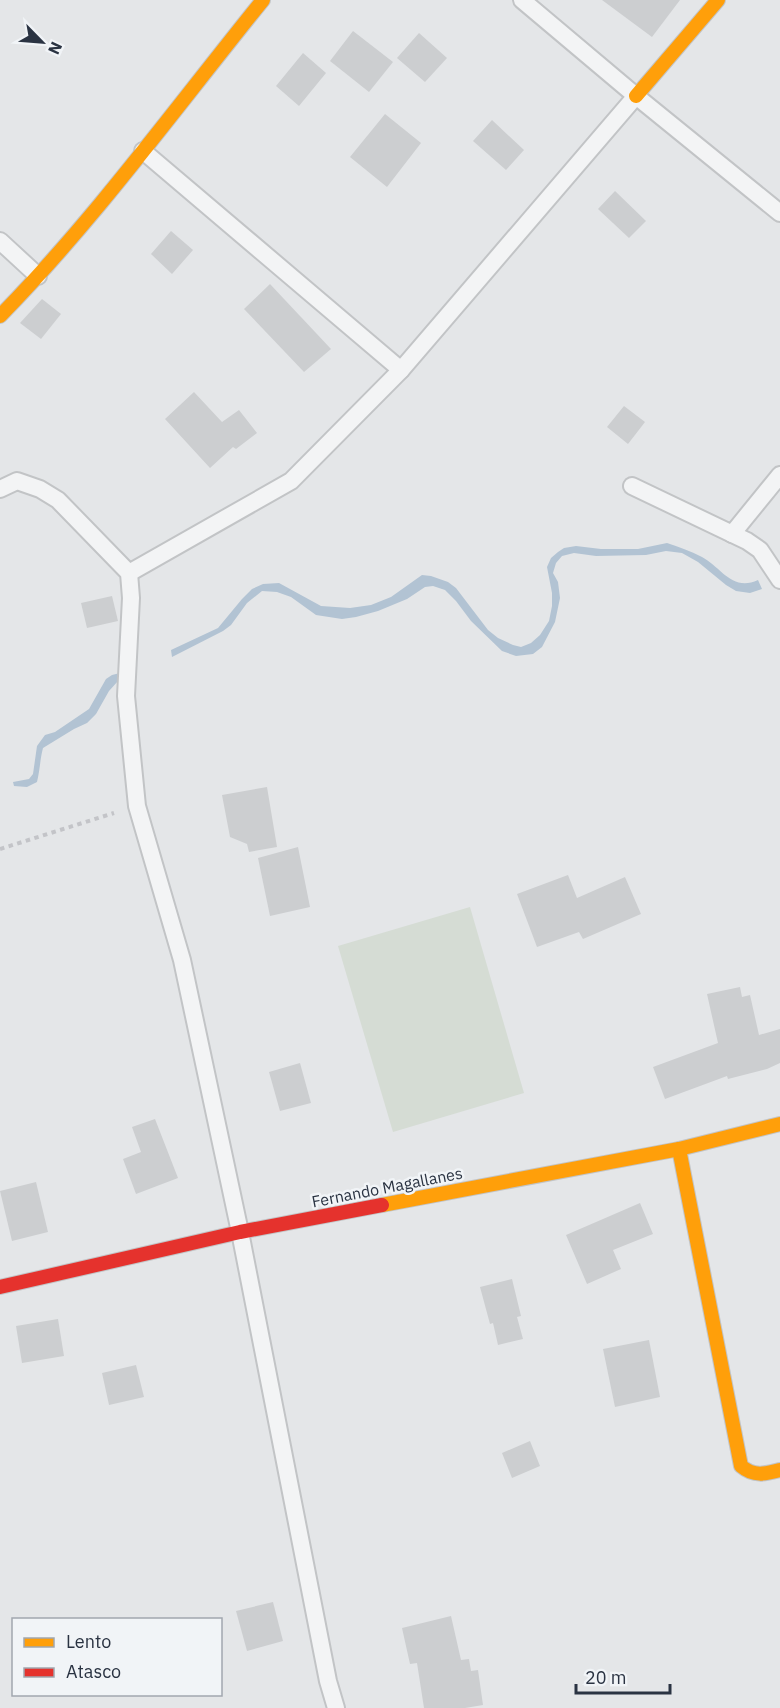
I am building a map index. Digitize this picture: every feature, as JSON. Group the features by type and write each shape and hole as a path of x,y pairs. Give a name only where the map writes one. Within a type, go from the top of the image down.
{"street":[{"path":"0,316 38,276 143,151 263,0"},
{"path":"636,96 718,0"},
{"name":"Fernando Magallanes","path":"0,1287 240,1232 679,1149 780,1124"},
{"path":"679,1149 741,1466 748,1473 758,1475 780,1470"}],"lane":[{"path":"522,0 780,213"},
{"path":"129,573 291,481 401,370 636,96"},
{"path":"143,151 401,370"},
{"path":"0,241 38,276"},
{"path":"732,534 780,476"},
{"path":"0,489 17,481 40,489 58,500 129,573 131,598 126,696 137,806 182,960 240,1232 328,1681 336,1708"},
{"path":"632,486 747,541 760,550 780,580"}],"path":[{"path":"0,849 137,806"}],"shaded area":[{"path":"470,907 524,1093 393,1132 338,946"}],"water":[{"path":"667,543 702,557 734,581 749,583 758,580 762,589 750,593 736,591 698,562 682,553 666,551 646,555 596,556 574,553 562,556 556,563 553,573 558,582 560,598 555,622 542,647 533,654 516,656 502,651 471,621 445,590 433,586 425,587 407,599 378,611 342,619 316,615 291,597 277,592 262,591 247,603 231,625 223,631 172,657 171,650 218,628 252,589 263,584 279,583 321,606 350,608 371,605 391,597 422,575 448,582 456,588 488,630 498,638 521,647 531,643 540,635 549,621 552,593 547,567 551,558 558,552 564,548 576,546 638,549"},
{"path":"135,664 136,670 126,679 118,681 109,691 96,714 87,723 43,748 37,782 27,787 14,786 13,782 29,779 33,774 37,746 45,735 55,732 89,709 106,679 124,672"}],"building":[{"path":"602,0 680,0 652,37"},
{"path":"353,31 393,62 369,92 330,61"},
{"path":"419,33 447,58 425,82 397,58"},
{"path":"303,53 326,73 299,106 276,86"},
{"path":"385,114 421,143 387,187 350,157"},
{"path":"492,120 524,150 506,170 473,141"},
{"path":"615,191 646,221 629,238 598,209"},
{"path":"171,231 193,250 172,274 151,254"},
{"path":"270,284 331,349 304,372 244,309"},
{"path":"42,299 61,314 41,339 20,323"},
{"path":"194,392 222,422 239,410 257,433 236,449 233,447 210,468 165,419"},
{"path":"624,406 645,422 628,444 607,427"},
{"path":"112,596 118,621 87,628 81,603"},
{"path":"267,787 277,847 249,852 247,844 230,837 222,795"},
{"path":"298,847 310,907 270,916 258,858"},
{"path":"568,875 577,898 625,877 641,914 583,939 579,932 537,947 517,894"},
{"path":"740,987 742,997 750,995 759,1035 780,1029 780,1063 767,1069 728,1079 727,1076 665,1099 653,1067 718,1043 707,994"},
{"path":"300,1063 311,1103 280,1111 269,1072"},
{"path":"155,1119 178,1178 136,1194 123,1159 141,1152 132,1127"},
{"path":"36,1182 48,1232 12,1241 0,1191"},
{"path":"640,1203 653,1234 613,1250 621,1269 587,1284 566,1235"},
{"path":"512,1279 521,1316 517,1317 523,1339 498,1345 480,1287"},
{"path":"58,1319 64,1356 22,1363 16,1326"},
{"path":"649,1340 660,1397 615,1407 603,1349"},
{"path":"136,1365 144,1397 109,1405 102,1373"},
{"path":"530,1441 540,1466 512,1478 502,1453"},
{"path":"273,1602 283,1641 247,1651 236,1611"},
{"path":"451,1616 461,1660 469,1659 471,1671 478,1670 483,1705 465,1708 424,1708 417,1663 410,1664 402,1628"}],"traffic: slow":[{"path":"0,316 103,201 263,0"},
{"path":"636,96 718,0"},
{"path":"382,1205 679,1149 780,1124"},
{"path":"679,1149 741,1466 755,1473 780,1470"}],"traffic: jam":[{"path":"0,1287 240,1232 382,1205"}]}
